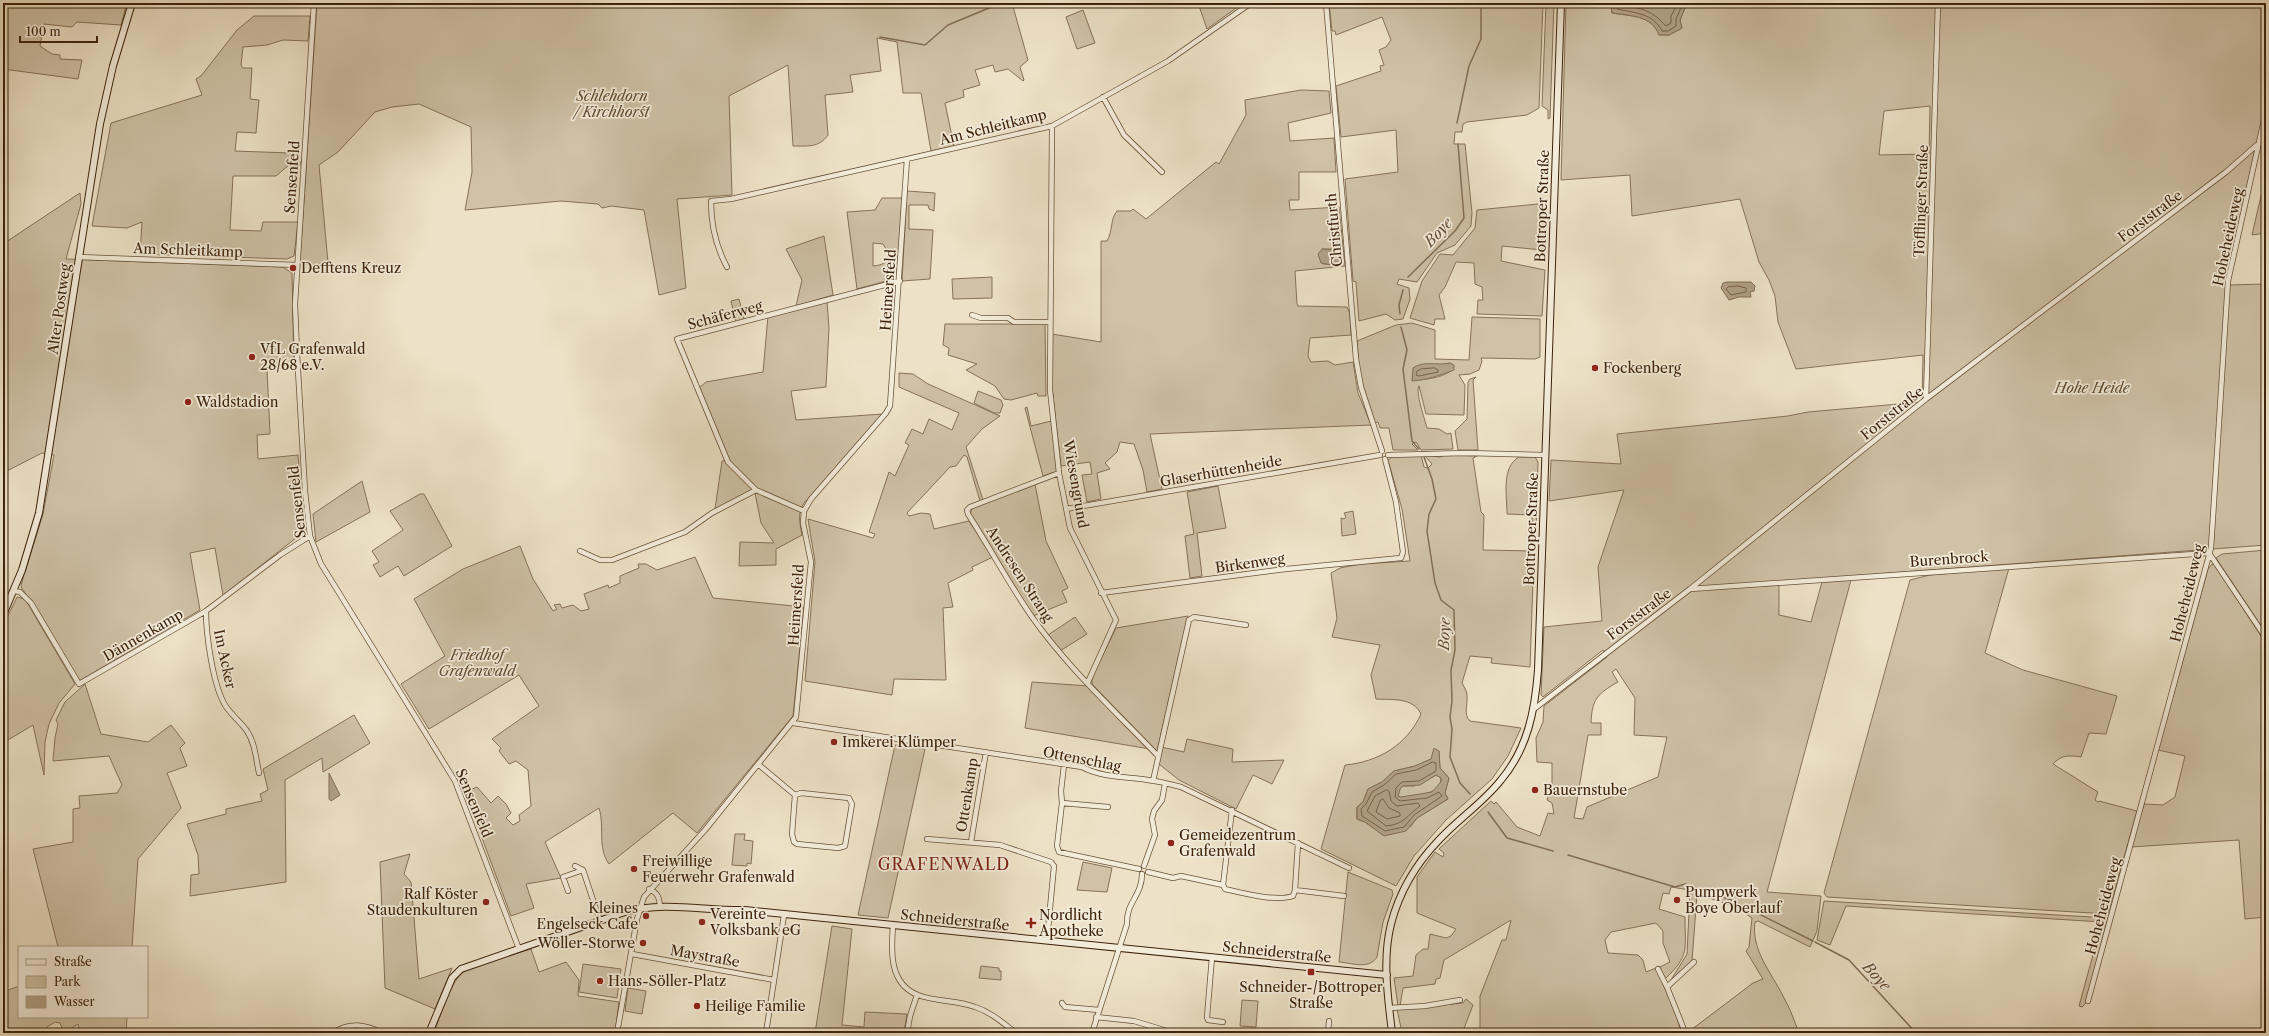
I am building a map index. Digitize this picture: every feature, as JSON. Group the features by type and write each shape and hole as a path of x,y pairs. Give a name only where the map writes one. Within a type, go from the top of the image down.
{"main road":[{"name":"Alter Postweg","path":"3,615 14,591 29,548 41,500 78,257 108,85 132,3"},
{"name":"Bottroper Straße","path":"1392,1033 1387,975 1388,937 1402,892 1414,871 1438,841 1487,796 1502,779 1514,761 1526,736 1534,709 1538,670 1561,3"},
{"name":"Schneiderstraße","path":"429,1033 452,978 461,969 640,908 660,906 721,911 746,910 1387,975"}],"street":[{"name":"Sensenfeld","path":"314,3 295,304 305,491 310,536 322,564 332,582 455,781 518,949"},
{"name":"Am Schleitkamp","path":"727,266 718,245 711,213 711,201 731,199 1052,126 1168,61 1251,3"},
{"name":"Christfurth","path":"1326,3 1356,359 1361,387 1381,453"},
{"name":"Töfflinger Straße","path":"1926,399 1938,3"},
{"path":"1103,97 1124,135 1162,172"},
{"name":"Hoheheideweg","path":"2088,1001 2210,553 2228,281 2266,111"},
{"name":"Wiesengrund","path":"1052,126 1049,322 1050,390 1059,473 1070,528 1101,593 1115,615 1116,622 1088,682"},
{"name":"Forststraße","path":"1534,709 1690,589 1926,399 2219,177 2266,137"},
{"name":"Heimersfeld","path":"617,1033 640,908 649,889 672,868 759,765 796,718 811,562 803,523 804,511 810,499 886,413 890,406 900,281 907,159"},
{"name":"Am Schleitkamp","path":"78,257 297,265"},
{"name":"Schäferweg","path":"804,511 756,490 728,462 717,431 704,407 677,340 900,281"},
{"path":"972,315 981,318 1008,318 1014,322 1049,322"},
{"path":"1381,453 1386,452 1386,456"},
{"path":"1381,453 1386,456 1466,453 1545,455"},
{"name":"Glaserhüttenheide","path":"1066,509 1381,453"},
{"name":"Birkenweg","path":"1101,593 1286,569 1401,558 1403,552 1396,502 1386,456"},
{"name":"Andresen Strang","path":"1059,473 970,507 967,510 1029,612 1060,652 1158,756"},
{"path":"580,550 600,560 612,560 685,532 712,513 756,490"},
{"name":"Dännenkamp","path":"14,591 20,592 31,603 79,684 206,611 280,555 310,536"},
{"path":"2210,553 2266,638"},
{"name":"Burenbrock","path":"1690,589 2210,553"},
{"name":"Im Acker","path":"206,611 207,633 219,690 225,705 247,732 254,746 259,773"},
{"path":"1153,781 1190,619 1194,617 1246,625"},
{"name":"Ottenschlag","path":"793,722 1082,767 1093,773 1153,781 1192,791 1349,868"},
{"name":"Ottenkamp","path":"971,842 986,752"},
{"path":"759,765 796,795"},
{"path":"1064,765 1057,846 1059,852 1139,869 1144,866 1155,835 1152,819 1154,811 1162,800 1165,784"},
{"path":"801,793 849,798 852,804 845,846 838,848 794,842 792,834 796,795 801,793"},
{"path":"1062,802 1108,807"},
{"path":"1223,885 1232,810"},
{"name":"Ottenkamp","path":"927,839 1000,845 1051,862 1054,866 1048,940"},
{"path":"1142,874 1148,872 1173,878 1181,876 1223,885 1225,889 1272,898 1291,897 1295,890 1298,844"},
{"path":"575,866 584,870 600,921"},
{"path":"1144,866 1147,867 1148,872"},
{"path":"1092,1033 1098,1010 1120,948 1127,924 1127,914 1131,901 1139,893 1142,874 1139,869"},
{"path":"568,891 563,877 584,870"},
{"path":"649,889 659,896 660,906"},
{"path":"1295,890 1344,896"},
{"path":"766,1033 784,915"},
{"path":"894,926 892,959 898,978 907,988 917,995 974,1006 991,1013 1016,1033"},
{"name":"Maystraße","path":"632,954 774,980"},
{"path":"1212,957 1207,1017 1208,1020 1223,1022"},
{"path":"1667,987 1694,962"},
{"path":"1658,969 1667,987 1684,1033"},
{"path":"907,1033 910,1016 917,995"},
{"path":"1389,1008 1425,1006 1460,1000"},
{"path":"1062,1003 1065,1007 1098,1010"},
{"path":"1096,1017 1134,1021 1174,1033"},
{"path":"1328,1033 1329,1021"},
{"path":"333,1033 347,1026 362,1025 383,1033"}],"green space":[{"path":"3,3 127,3 121,25 77,22 72,27 44,24 40,46 52,54 60,55 60,59 82,60 78,79 3,69"},
{"name":"Schlehdorn / Kirchhorst","path":"317,3 1012,3 1028,60 1020,67 1023,81 1008,69 995,72 993,65 975,70 980,85 963,90 964,97 945,103 954,146 931,151 921,93 903,93 897,42 877,38 881,71 850,75 853,92 825,95 828,135 817,144 808,146 793,146 788,65 729,96 732,195 677,199 686,288 659,295 644,210 611,206 602,208 598,204 561,201 465,210 472,172 471,127 419,104 392,107 375,112 338,152 319,165 328,262 317,265 307,265 300,261"},
{"path":"1198,3 1243,3 1207,29"},
{"path":"1329,3 1543,3 1539,108 1527,115 1467,122 1463,124 1462,132 1455,132 1454,144 1465,144 1472,213 1471,226 1455,245 1437,253 1417,282 1399,279 1397,284 1409,288 1410,299 1403,319 1395,320 1386,314 1359,321 1356,282 1353,281 1345,179 1398,172 1396,130 1341,137 1336,86 1381,71 1380,66 1384,65 1379,50 1386,47 1391,40 1382,17 1336,35 1335,31 1332,31"},
{"path":"1546,3 1554,3 1550,118 1548,119 1548,110 1542,106"},
{"name":"Hohe Heide","path":"1566,3 1611,3 1612,13 1633,16 1646,20 1656,28 1659,35 1669,35 1682,28 1680,20 1687,3 2266,3 2266,110 2228,285 2266,284 2266,545 1756,583 1749,587 1779,585 1779,615 1811,622 1822,582 1851,580 1767,892 1821,896 1817,931 1810,947 1758,921 1755,922 1756,942 1759,951 1788,1005 1799,1033 1687,1033 1753,983 1763,979 1746,951 1749,947 1752,918 1736,907 1697,894 1692,961 1671,980 1687,954 1690,890 1671,887 1669,894 1663,893 1659,909 1685,917 1685,945 1679,964 1665,979 1660,967 1670,962 1663,943 1663,931 1656,923 1611,932 1605,940 1608,953 1638,955 1643,960 1646,972 1656,968 1676,1014 1681,1033 1480,1033 1480,996 1502,940 1506,940 1511,920 1444,960 1440,978 1436,979 1435,984 1403,988 1400,1006 1398,1006 1394,978 1413,976 1416,955 1423,949 1428,949 1430,934 1446,938 1451,936 1456,929 1417,913 1417,877 1435,852 1443,857 1444,853 1439,849 1491,801 1494,804 1496,802 1517,827 1540,836 1548,813 1554,814 1552,803 1547,800 1552,785 1552,763 1537,762 1536,738 1543,722 1544,706 1607,657 1603,650 1543,697 1541,695 1544,627 1602,621 1598,567 1624,490 1549,501 1551,460 1621,464 1617,434 1788,416 1808,412 1922,402 1923,355 1796,369 1778,322 1775,296 1769,280 1759,262 1740,199 1632,216 1630,175 1561,180","holes":["1930,106 1929,154 1879,155 1884,111","1616,669 1635,698 1634,735 1667,737 1658,777 1587,807 1583,819 1574,818 1588,735 1601,735 1601,723 1591,723 1594,703 1600,694 1618,682 1612,672"]},
{"path":"1083,10 1095,43 1077,49 1066,17"},
{"path":"254,16 310,16 308,41 283,40 267,45 243,47 241,65 243,68 252,68 250,99 259,100 256,133 237,132 235,151 290,153 290,162 301,162 301,165 289,165 276,176 233,176 230,230 261,231 263,222 298,222 294,256 287,259 140,254 142,222 127,228 92,226 111,123 202,95 196,79 201,76 237,30"},
{"path":"1301,90 1329,91 1331,113 1288,123 1290,141 1334,138 1336,172 1299,172 1299,200 1289,200 1290,210 1339,207 1345,266 1295,271 1297,304 1298,306 1347,307 1350,314 1351,335 1310,338 1308,356 1311,362 1328,361 1335,365 1353,362 1358,393 1371,425 1150,434 1162,489 1147,492 1143,470 1134,444 1120,442 1117,452 1105,463 1110,469 1097,473 1101,499 1087,502 1082,475 1092,474 1090,462 1061,466 1052,387 1052,334 1101,342 1101,241 1107,241 1115,214 1117,211 1131,211 1133,209 1146,219 1216,162 1219,164 1246,115 1245,100","holes":["1322,249 1333,249 1339,251 1340,264 1323,264"]},
{"path":"2266,174 2266,233 2252,235"},
{"path":"907,191 935,193 934,211 929,209 928,205 909,205 909,229 933,230 930,279 902,281"},
{"path":"80,193 81,204 66,259 283,267 292,273 294,368 267,369 270,434 257,435 258,459 298,455 305,531 223,595 215,548 190,553 200,610 79,681 32,602 22,589 21,585 43,514 54,455 42,453 3,473 3,288 5,287 3,280 3,194 6,242"},
{"path":"882,198 902,198 899,252 888,252 883,244 873,243 873,266 883,264 888,255 898,255 897,278 857,289 847,212 875,210"},
{"path":"1538,204 1542,207 1542,250 1502,246 1501,261 1545,270 1542,316 1477,314 1478,300 1483,300 1482,287 1475,284 1474,263 1456,262 1445,287 1439,295 1445,319 1435,319 1434,325 1410,318 1422,281 1440,254 1453,255 1475,228 1477,210"},
{"path":"824,236 833,295 796,306 802,280 786,249"},
{"path":"992,277 992,298 953,299 952,279"},
{"path":"739,299 744,319 736,322 731,301"},
{"path":"827,301 829,328 826,387 791,391 796,420 883,414 804,503 800,511 802,535 776,549 776,565 739,566 740,542 774,543 761,523 755,493 752,491 715,509 722,461 729,460 699,388 706,382 763,372 768,316"},
{"path":"1472,317 1540,319 1540,357 1535,359 1481,358 1482,361 1479,370 1470,374 1459,375 1465,385 1464,415 1426,414 1419,386 1418,394 1427,428 1439,429 1447,434 1451,433 1453,449 1421,450 1416,442 1412,444 1418,450 1393,450 1389,428 1380,428 1378,422 1375,423 1360,376 1357,341 1396,325 1412,323 1435,330 1435,359 1469,360","holes":["1450,363 1451,371 1433,378 1412,380 1420,365 1441,365"]},
{"path":"945,324 1045,324 1046,396 1038,396 1037,393 1011,400 1004,399 995,386 966,370 977,364 948,355 949,348 943,345"},
{"path":"899,373 913,374 928,384 1000,416 982,429 966,447 983,500 980,501 967,457 964,455 956,466 950,467 907,513 909,516 921,513 930,514 934,529 969,521 993,557 972,567 973,570 948,583 953,607 943,608 946,680 894,679 892,695 805,681 815,562 808,519 873,538 875,534 869,532 889,472 895,476 909,445 905,443 912,429 923,434 929,419 952,430 959,413 899,387"},
{"path":"1476,377 1473,380 1478,450 1458,450 1455,431 1467,419 1468,382 1470,379"},
{"path":"978,391 1001,400 1003,405 1000,413 994,413 974,403"},
{"path":"1027,407 1031,426 1051,421 1057,471 1043,476 1025,408"},
{"path":"1421,455 1424,467 1428,468 1432,464 1424,455 1440,457 1445,455 1477,456 1473,458 1481,512 1484,515 1483,550 1534,551 1530,667 1491,663 1492,658 1470,656 1462,683 1467,694 1466,712 1470,721 1521,728 1508,756 1492,779 1446,820 1414,856 1396,886 1321,849 1345,765 1369,760 1390,750 1408,735 1421,714 1413,705 1402,700 1376,699 1371,675 1380,645 1332,637 1337,618 1331,573 1340,568 1361,564 1410,561 1402,509 1388,460 1392,457","holes":["1439,751 1440,768 1449,778 1445,793 1448,799 1417,818 1411,826 1384,835 1365,822 1357,819 1357,807 1363,802 1368,789 1382,782 1394,771 1415,766 1431,759"]},
{"path":"1519,457 1535,457 1538,462 1536,533 1532,533 1532,515 1507,514 1507,475 1513,462"},
{"path":"362,481 370,512 316,542 313,514"},
{"path":"1035,484 1046,541 1068,588 1062,591 1067,602 1033,616 970,515 972,508"},
{"path":"1218,486 1226,528 1197,533 1202,576 1190,578 1185,536 1194,534 1187,492"},
{"path":"420,494 424,494 452,546 404,576 398,566 380,577 373,565 379,562 372,551 403,530 390,511"},
{"path":"1353,511 1356,534 1342,536 1341,518 1344,519 1346,517 1344,513"},
{"name":"Friedhof Grafenwald","path":"520,546 533,579 553,611 557,609 554,605 560,604 562,608 573,605 581,611 589,609 584,594 608,585 609,588 620,583 620,576 639,568 638,564 646,564 657,570 695,557 713,598 804,607 793,716 697,833 673,813 609,864 603,851 601,815 599,808 545,842 561,878 526,884 534,908 511,916 465,792 477,787 491,803 498,796 506,804 511,813 506,818 513,825 520,821 519,815 531,806 528,770 516,761 509,764 499,751 501,748 492,739 539,706 519,675 429,729 401,684 445,656 414,599 463,569"},
{"path":"2266,550 2266,633 2216,558 2222,554"},
{"path":"2212,564 2215,565 2266,644 2266,917 2245,919 2239,840 2131,847 2144,804 2163,805 2175,797 2185,756 2158,750 2208,569"},
{"path":"2009,568 1985,653 2023,670 2117,696 2106,734 2089,733 2081,757 2062,757 2053,764 2098,792 2095,800 2098,802 2137,811 2108,914 1827,897 1824,893 1910,580 1930,575"},
{"path":"17,597 25,599 75,684 59,703 49,724 45,742 44,775 33,725 3,743 3,626"},
{"path":"1188,616 1157,751 1092,684 1092,677 1116,628"},
{"path":"1075,617 1087,634 1060,651 1048,635"},
{"path":"1032,682 1089,686 1150,749 1025,728"},
{"path":"85,684 101,734 148,742 171,725 185,743 180,748 187,766 167,773 181,808 138,859 132,946 58,946 33,849 73,842 73,809 80,808 79,796 117,793 122,785 109,756 53,761 58,724 56,720 65,702"},
{"path":"354,715 370,743 323,772 322,758 285,780 286,882 190,896 191,875 199,874 198,855 187,824 226,814 226,809 262,801 260,794 268,790 263,769"},
{"path":"1187,739 1233,749 1232,762 1284,760 1272,784 1253,775 1236,809 1179,780 1159,764 1161,747 1184,752"},
{"path":"895,745 925,749 888,918 858,915"},
{"path":"1436,775 1441,778 1440,784 1431,792 1401,798 1398,796 1400,789 1403,786 1414,786"},
{"path":"735,834 745,834 744,840 753,841 751,864 747,863 747,866 732,865"},
{"path":"410,854 404,874 411,882 419,979 452,968 435,1009 385,988 380,862"},
{"path":"1083,862 1112,868 1107,892 1077,890"},
{"path":"1348,872 1392,890 1393,894 1383,922 1377,957 1374,961 1365,965 1339,962"},
{"path":"1824,901 2108,918 2086,1003 2082,1007 2079,1006 2102,922 1846,906 1830,945 1817,940"},
{"path":"832,926 852,929 842,1025 864,1027 865,1012 907,1014 904,1033 815,1033"},
{"path":"531,949 539,972 566,962 579,980 578,996 619,1002 615,1033 434,1033 449,994 461,974 484,963"},
{"name":"Hans-Söller-Platz","path":"583,964 621,969 617,998 579,992"},
{"path":"981,966 999,968 999,971 1001,971 1001,980 979,978"},
{"path":"18,986 18,1018 127,1018 126,1033 80,1033 78,1024 64,1033 60,1023 55,1022 47,1027 46,1033 3,1033 3,992"},
{"path":"628,988 646,991 642,1014 625,1011"},
{"path":"1466,999 1473,1005 1463,1031 1402,1033 1397,1009 1463,1003"},
{"path":"1242,1000 1258,1001 1256,1027 1240,1026"}],"water":[{"path":"1611,3 1687,3 1680,20 1682,28 1669,35 1659,35 1656,28 1646,20 1633,16 1612,13"},
{"path":"1322,249 1337,250 1341,253 1341,263 1332,265 1321,263 1318,254"},
{"path":"1751,282 1755,286 1754,291 1750,292 1751,297 1739,297 1729,300 1721,288 1723,283"},
{"path":"1450,363 1454,365 1454,370 1429,378 1412,381 1413,368 1417,366 1422,364"},
{"path":"1434,748 1439,751 1440,768 1449,778 1445,793 1448,799 1417,818 1406,831 1384,836 1365,822 1357,819 1357,807 1363,802 1368,789 1382,782 1394,771 1415,766 1431,759","holes":["1436,775 1441,778 1441,782 1432,792 1401,797 1398,796 1400,789 1403,786 1420,785"]},
{"path":"329,773 340,795 331,801 329,799"}],"waterway":[{"path":"880,37 925,45 948,25 1001,3"},
{"name":"Boye","path":"1457,123 1469,66 1481,39 1481,3"},
{"name":"Boye","path":"1408,277 1455,231 1464,218 1458,144"},
{"name":"Boye","path":"1400,314 1399,305 1403,290"},
{"name":"Boye","path":"1401,327 1407,350 1403,369 1412,441 1419,449"},
{"name":"Boye","path":"1424,457 1432,479 1436,499 1429,514 1427,531 1435,583 1441,600 1454,610 1455,650 1451,670 1452,701 1450,717 1452,729 1450,757 1460,783 1470,794"},
{"name":"Boye","path":"1488,812 1507,838 1553,851"},
{"name":"Boye","path":"1568,855 1675,887 1685,884 1731,900 1813,941"},
{"name":"Boye","path":"1815,942 1849,960 1916,1033"}],"place":[{"name":"Defftens Kreuz","path":"293,268"},
{"name":"VfL Grafenwald 28/68 e.V.","path":"252,357"},
{"name":"Fockenberg","path":"1595,368"},
{"name":"Waldstadion","path":"188,402"},
{"name":"Imkerei Klümper","path":"834,742"},
{"name":"Bauernstube","path":"1535,790"},
{"name":"Gemeidezentrum Grafenwald","path":"1171,843"},
{"name":"Freiwillige Feuerwehr Grafenwald","path":"634,869"},
{"name":"Pumpwerk Boye Oberlauf","path":"1677,900"},
{"name":"Ralf Köster Staudenkulturen","path":"486,902"},
{"name":"Kleines Engelseck Cafe","path":"646,916"},
{"name":"Vereinte Volksbank eG","path":"702,922"},
{"name":"Nordlicht Apotheke","path":"1031,923"},
{"name":"Wöller-Storwe","path":"643,943"},
{"name":"Schneider-/Bottroper Straße","path":"1311,972"},
{"name":"Hans-Söller-Platz","path":"600,981"},
{"name":"Heilige Familie","path":"697,1006"}],"district":[{"name":"GRAFENWALD","path":"944,864"}]}
